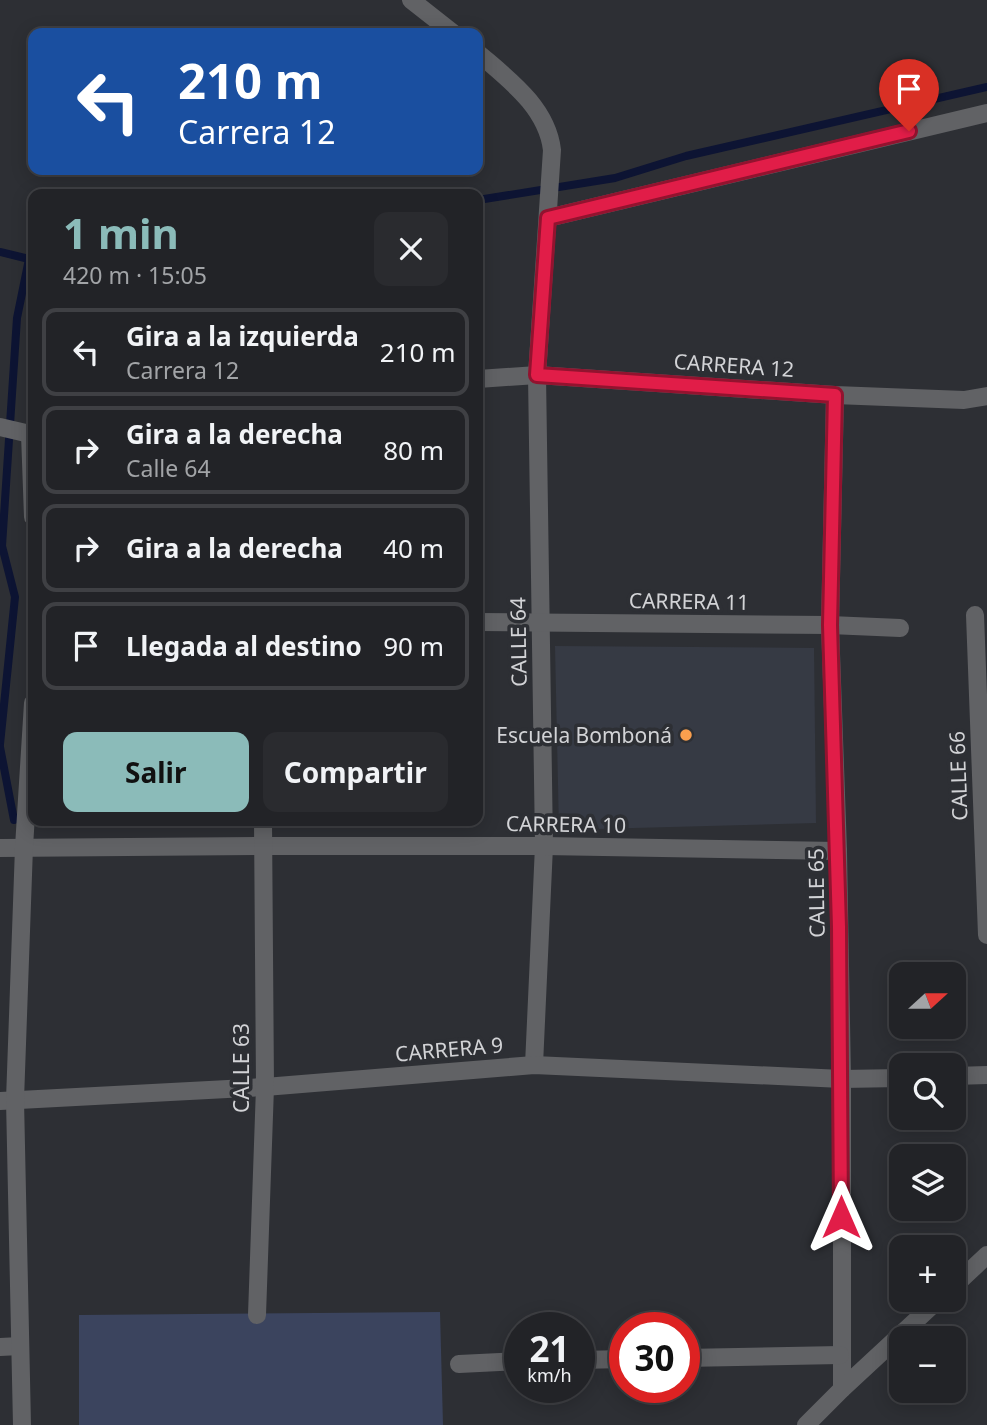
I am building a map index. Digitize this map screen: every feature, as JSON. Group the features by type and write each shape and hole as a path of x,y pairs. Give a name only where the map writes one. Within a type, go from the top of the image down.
{"street":[{"path":"411,0 447,28"},
{"name":"CALLE 64","path":"483,57 524,93 545,126 552,150 537,375 544,846 534,1065"},
{"path":"548,215 987,113"},
{"name":"CARRERA 12","path":"483,379 537,375 835,395 964,400 987,396"},
{"name":"CALLE 65","path":"835,395 830,625 842,1079 842,1389"},
{"path":"0,427 28,434"},
{"name":"CALLE 66","path":"975,615 987,935"},
{"name":"CARRERA 11","path":"483,622 900,628"},
{"path":"22,1425 7,1100 28,783"},
{"name":"CALLE 63","path":"257,1315 265,1087 262,826"},
{"name":"CARRERA 10","path":"0,848 544,846 838,851"},
{"name":"CARRERA 9","path":"7,1100 265,1087 534,1065 842,1079 889,1078"},
{"path":"966,1076 987,1075"},
{"path":"966,1275 987,1255"},
{"path":"806,1425 925,1312"},
{"path":"0,1347 20,1346"},
{"path":"700,1358 840,1355"},
{"path":"459,1364 504,1363"}],"shaded area":[{"name":"Escuela Bomboná","path":"555,646 814,648 816,823 559,830"},
{"path":"440,1312 443,1425 79,1425 79,1315"}],"waterway":[{"path":"483,199 615,178 686,156 987,87"},
{"path":"0,252 28,259"},
{"path":"0,744 15,597 2,546 17,318 28,264"},
{"path":"0,747 14,820"}],"place":[{"name":"Escuela Bomboná","path":"686,735"}],"route":[{"path":"841,1217 842,1079 838,851 830,625 835,395 537,375 548,218 909,131"}]}
